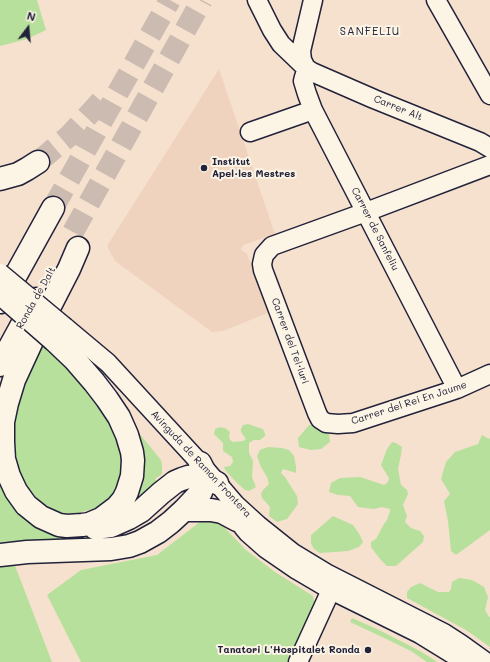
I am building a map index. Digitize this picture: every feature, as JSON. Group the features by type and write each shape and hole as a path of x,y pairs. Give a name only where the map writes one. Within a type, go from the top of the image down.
{"highway":[{"path":"0,179 18,174 38,162"},
{"path":"0,304 53,208"},
{"name":"Ronda de Dalt","path":"0,365 75,240 69,269 14,380 7,403 4,422 4,459 16,492 33,512 59,525"},
{"path":"0,293 58,333 75,360 107,399 127,435 130,445 133,460 132,476 123,500 101,519 90,524 74,526 59,525"},
{"path":"0,555 27,552 111,549 129,546 140,542 158,532 184,510 201,492 204,477 188,477 175,482 141,511 111,526 89,529 59,525"},
{"path":"184,510 212,510 222,512 237,520"}],"street":[{"path":"257,0 281,44 309,70"},
{"path":"309,70 302,60 301,52 312,0"},
{"path":"436,0 490,95"},
{"name":"Carrer de Sanfeliu","path":"309,70 303,81 313,110 457,389"},
{"name":"Carrer Alt","path":"309,70 374,99 480,142 490,148"},
{"path":"250,132 313,110"},
{"path":"366,212 490,166"},
{"name":"Carrer del Tel·luri","path":"326,423 320,419 317,413 262,264 264,255 272,246 366,212"},
{"name":"Avinguda de Ramon Frontera","path":"0,273 58,333 128,400 204,477 258,525 293,553 326,573 444,633 486,662"},
{"name":"Avinguda de Ramon Frontera","path":"0,290 58,333"},
{"name":"Carrer del Rei En Jaume","path":"326,423 353,423 457,389 490,374"},
{"name":"Avinguda de Ramon Frontera","path":"204,477 237,520 265,548 297,570 331,590 420,634 465,662"},
{"path":"298,662 331,590"}],"shaded area":[{"name":"Institut Apel·les Mestres","path":"219,69 275,234 243,245 241,250 247,254 270,312 223,331 212,332 115,261 107,246"}],"green space":[{"path":"0,0 37,0 46,30 27,39 0,46"},
{"path":"43,341 75,372 121,436 123,474 114,495 102,505 90,510 73,514 55,511 44,504 28,488 21,474 14,442 16,412 22,390"},
{"path":"248,424 263,429 265,434 265,436 260,440 254,440 249,443 249,453 253,461 252,477 256,487 249,491 245,490 237,483 225,470 224,467 230,466 233,462 232,457 223,451 223,443 214,434 215,429 219,427 225,428 230,432 230,440 233,442 243,441 246,439 241,432 241,429 243,425"},
{"path":"309,425 315,425 329,434 330,442 321,449 311,450 299,447 298,438"},
{"path":"136,431 161,460 162,474 155,479 159,484 134,506"},
{"path":"482,435 489,439 490,438 490,530 456,555 451,551 444,501 450,494 441,479 446,462 455,452 478,444"},
{"path":"392,442 402,447 398,469 401,485 407,490 408,494 403,505 407,516 405,522 411,528 420,531 424,536 423,542 396,566 387,566 371,547 371,542 376,539 387,520 390,509 382,507 374,509 358,507 350,496 338,495 329,492 331,483 340,478 360,477 384,485 388,482 389,478 381,465 387,449"},
{"path":"268,447 289,450 294,456 296,467 296,473 283,469 281,473 297,496 298,504 287,519 277,522 269,516 270,507 262,498 261,494 269,484 257,456 260,450"},
{"path":"0,458 5,477 67,533 86,536 108,533 167,496 171,500 155,514 140,524 120,534 115,561 14,563 52,662 0,662"},
{"path":"333,516 353,525 363,542 359,547 348,551 320,553 314,549 311,543 311,535"},
{"path":"201,521 220,523 246,550 275,572 313,596 313,608 287,662 81,662 47,595 81,570 157,555"},
{"path":"459,578 472,580 484,587 488,597 485,610 490,618 490,647 466,630 407,598 407,592 411,587 420,583 438,592 449,592 452,582"},
{"path":"352,618 420,651 437,662 427,662 411,651 350,622"}],"tunnel":[{"path":"53,208 170,0"},
{"path":"73,232 202,0"},
{"path":"38,162 69,136 108,93"}],"place":[{"name":"Institut Apel·les Mestres","path":"204,168"},
{"name":"Tanatori L'Hospitalet Ronda","path":"368,650"}],"district":[{"name":"SANFELIU","path":"370,32"}]}
